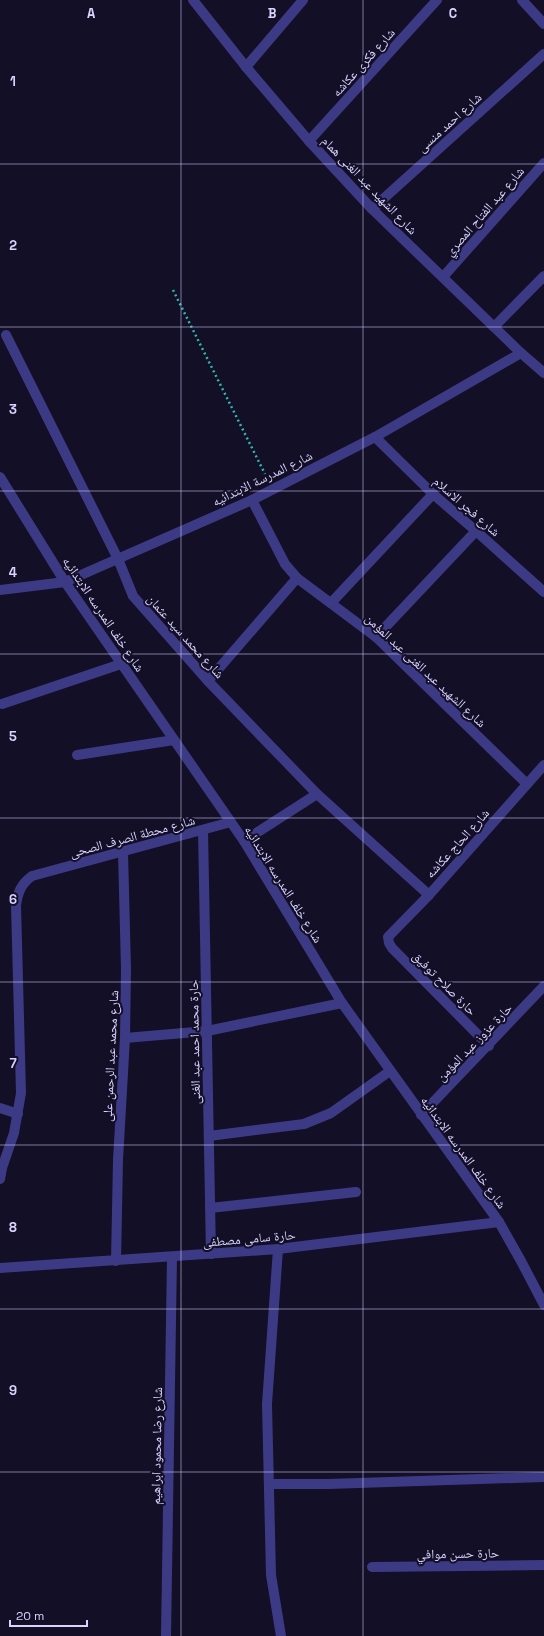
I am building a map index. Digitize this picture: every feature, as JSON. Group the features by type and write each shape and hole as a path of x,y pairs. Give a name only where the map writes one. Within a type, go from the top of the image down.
{"street":[{"name":"شارع الشهيد عبد الغنى همام","path":"194,0 246,67 309,141 372,209 521,353 544,373"},
{"path":"246,67 303,0"},
{"name":"شارع فكرى عكاشه","path":"309,141 437,0"},
{"path":"522,0 544,24"},
{"name":"شارع احمد منسى","path":"372,209 544,54"},
{"name":"شارع عبد الفتاح المصري","path":"443,277 544,163"},
{"path":"494,327 544,276"},
{"name":"شارع محمد سيد عثمان","path":"6,335 118,559 133,596 208,681 317,794 429,894"},
{"name":"شارع المدرسة الابتدائيه","path":"0,590 65,582 252,500 272,488 375,437 521,353"},
{"name":"شارع فجر الاسلام","path":"375,437 433,494 544,592"},
{"name":"شارع خلف المدرسه الابتدائيه","path":"1,482 65,582 244,841 342,1004 498,1222 521,1261 544,1305"},
{"path":"331,603 433,494"},
{"name":"شارع الشهيد عبد الغنى عبد المؤمن","path":"252,500 285,564 297,578 376,637 527,784"},
{"path":"376,637 476,531"},
{"path":"208,681 297,578"},
{"path":"2,704 121,664"},
{"path":"77,755 174,740"},
{"name":"شارع الحاج عكاشه","path":"388,937 429,894 544,765"},
{"path":"244,841 317,794"},
{"name":"شارع محطة الصرف الصحى","path":"0,1178 14,1133 21,1093 16,905 18,892 21,887 32,876 231,822"},
{"name":"حارة محمد احمد عبد الغنى","path":"203,830 211,1254"},
{"name":"شارع محمد عبد الرحمن على","path":"116,1261 118,1160 125,1038 126,969 123,852"},
{"name":"حارة صلاح توفيق","path":"388,937 392,948 489,1046"},
{"name":"حارة عزوز عبد المؤمن","path":"421,1115 489,1046 544,986"},
{"path":"125,1038 207,1031 342,1004"},
{"path":"209,1136 304,1124 331,1113 390,1071"},
{"path":"0,1108 18,1114"},
{"path":"210,1208 356,1192"},
{"name":"حارة سامى مصطفى","path":"0,1268 278,1249 498,1222"},
{"path":"278,1249 267,1404 271,1575 281,1636"},
{"name":"شارع رضا محمود ابراهيم","path":"166,1636 172,1257"},
{"path":"269,1484 328,1484 544,1477"},
{"name":"حارة حسن موافي","path":"372,1567 544,1565"}],"path":[{"path":"173,290 272,488"}]}
